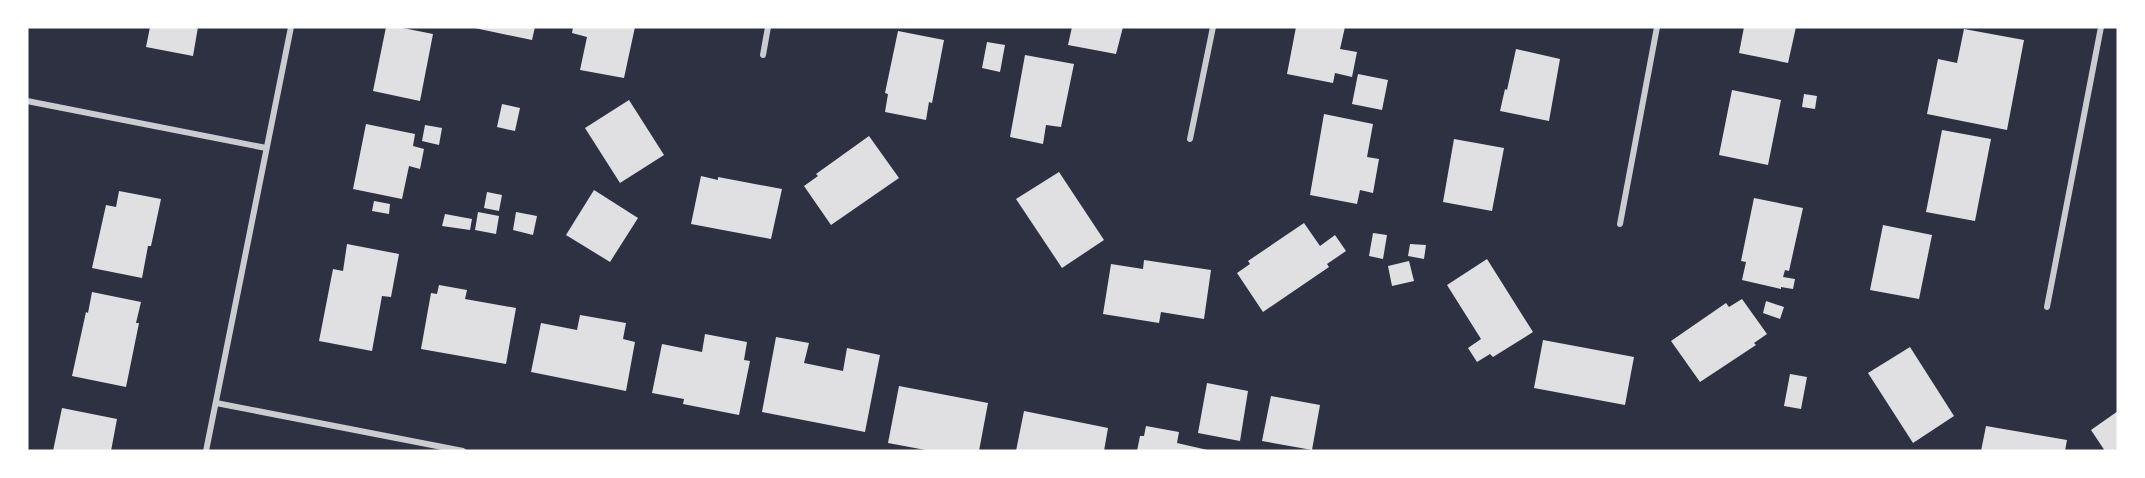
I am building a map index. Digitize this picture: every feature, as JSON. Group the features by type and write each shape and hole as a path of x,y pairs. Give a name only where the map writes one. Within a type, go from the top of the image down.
{"street":[{"path":"206,451 291,27"},
{"path":"763,55 768,27"},
{"path":"1191,139 1212,27"},
{"path":"1620,224 1658,27"},
{"path":"2047,307 2102,27"},
{"path":"27,101 266,148"},
{"path":"216,403 463,451"}],"building":[{"path":"150,27 198,27 193,56 146,47"},
{"path":"386,27 433,34 420,101 373,91"},
{"path":"470,27 535,27 532,40"},
{"path":"573,27 635,27 624,78 580,70 587,37 572,33"},
{"path":"1072,27 1123,27 1116,54 1068,45"},
{"path":"1296,27 1345,27 1340,49 1357,52 1352,77 1335,73 1333,83 1287,74"},
{"path":"1744,27 1796,27 1788,63 1739,53"},
{"path":"1964,29 2024,40 2007,130 1927,114 1938,59 1957,63"},
{"path":"898,31 944,40 932,103 929,102 926,120 885,112 888,94 885,93"},
{"path":"987,42 1005,45 1000,72 982,68"},
{"path":"1516,49 1560,59 1549,121 1500,111"},
{"path":"1025,55 1074,64 1061,127 1046,125 1043,144 1010,137"},
{"path":"1358,74 1388,80 1382,110 1352,104"},
{"path":"1732,90 1781,100 1768,165 1719,155"},
{"path":"1804,94 1817,96 1815,109 1802,107"},
{"path":"629,100 664,155 620,183 585,128"},
{"path":"502,104 520,108 515,131 497,127"},
{"path":"1324,114 1373,124 1367,157 1379,159 1373,193 1360,190 1357,204 1310,195"},
{"path":"366,124 415,134 413,146 424,149 420,169 409,166 402,199 353,189"},
{"path":"425,125 442,128 439,145 422,141"},
{"path":"1942,130 1991,139 1975,221 1926,212"},
{"path":"869,136 899,178 831,225 804,186 818,176 816,174"},
{"path":"1454,139 1504,148 1492,211 1443,202"},
{"path":"1059,172 1104,240 1062,268 1016,199"},
{"path":"701,176 782,189 771,239 691,224"},
{"path":"594,190 638,218 610,262 566,235"},
{"path":"119,191 161,199 142,278 92,268 106,205 116,207"},
{"path":"487,192 502,195 499,211 484,208"},
{"path":"1754,198 1803,208 1789,271 1785,270 1783,277 1795,279 1793,289 1781,287 1781,289 1742,280 1746,262 1741,261"},
{"path":"374,201 390,204 389,214 372,211"},
{"path":"478,212 499,216 496,234 475,230"},
{"path":"516,212 537,216 533,235 513,230"},
{"path":"445,214 472,219 470,230 442,226"},
{"path":"1304,223 1320,246 1335,235 1346,251 1327,264 1329,267 1263,312 1237,273 1250,264 1248,261"},
{"path":"1883,225 1932,235 1919,299 1870,290"},
{"path":"1373,233 1387,235 1383,259 1369,256"},
{"path":"347,244 399,254 391,297 382,296 372,351 319,341 333,269 343,271"},
{"path":"1410,244 1426,245 1424,259 1408,256"},
{"path":"1487,259 1533,332 1493,357 1490,354 1477,362 1468,348 1481,339 1447,285"},
{"path":"1144,260 1211,270 1204,319 1161,312 1159,323 1103,314 1111,264 1143,269"},
{"path":"1409,261 1414,281 1392,286 1388,266"},
{"path":"439,285 467,290 465,299 516,308 506,364 421,349 431,293 437,294"},
{"path":"92,292 141,302 126,387 72,376"},
{"path":"1742,299 1767,334 1754,343 1756,345 1700,382 1671,341 1726,303 1729,307"},
{"path":"1766,301 1784,307 1780,319 1763,313"},
{"path":"580,315 626,323 623,339 635,342 626,391 531,372 541,323 577,330"},
{"path":"705,334 747,342 744,360 750,361 739,415 683,404 684,399 652,393 662,344 702,352"},
{"path":"776,337 809,343 804,363 843,371 847,348 880,355 865,432 762,412"},
{"path":"1543,340 1634,357 1625,405 1534,388"},
{"path":"1910,347 1954,416 1913,443 1868,373"},
{"path":"1790,374 1807,377 1801,409 1784,406"},
{"path":"1207,383 1248,391 1240,441 1198,433"},
{"path":"899,386 988,403 979,451 931,451 888,443"},
{"path":"1271,396 1320,405 1312,450 1262,441"},
{"path":"62,408 117,419 111,451 53,451"},
{"path":"1024,411 1108,428 1104,451 1016,451"},
{"path":"2118,411 2118,451 2105,451 2091,430"},
{"path":"1146,426 1179,432 1177,443 1212,451 1137,451 1140,436 1144,436"},
{"path":"1986,426 2067,440 2065,451 1981,451"}]}
